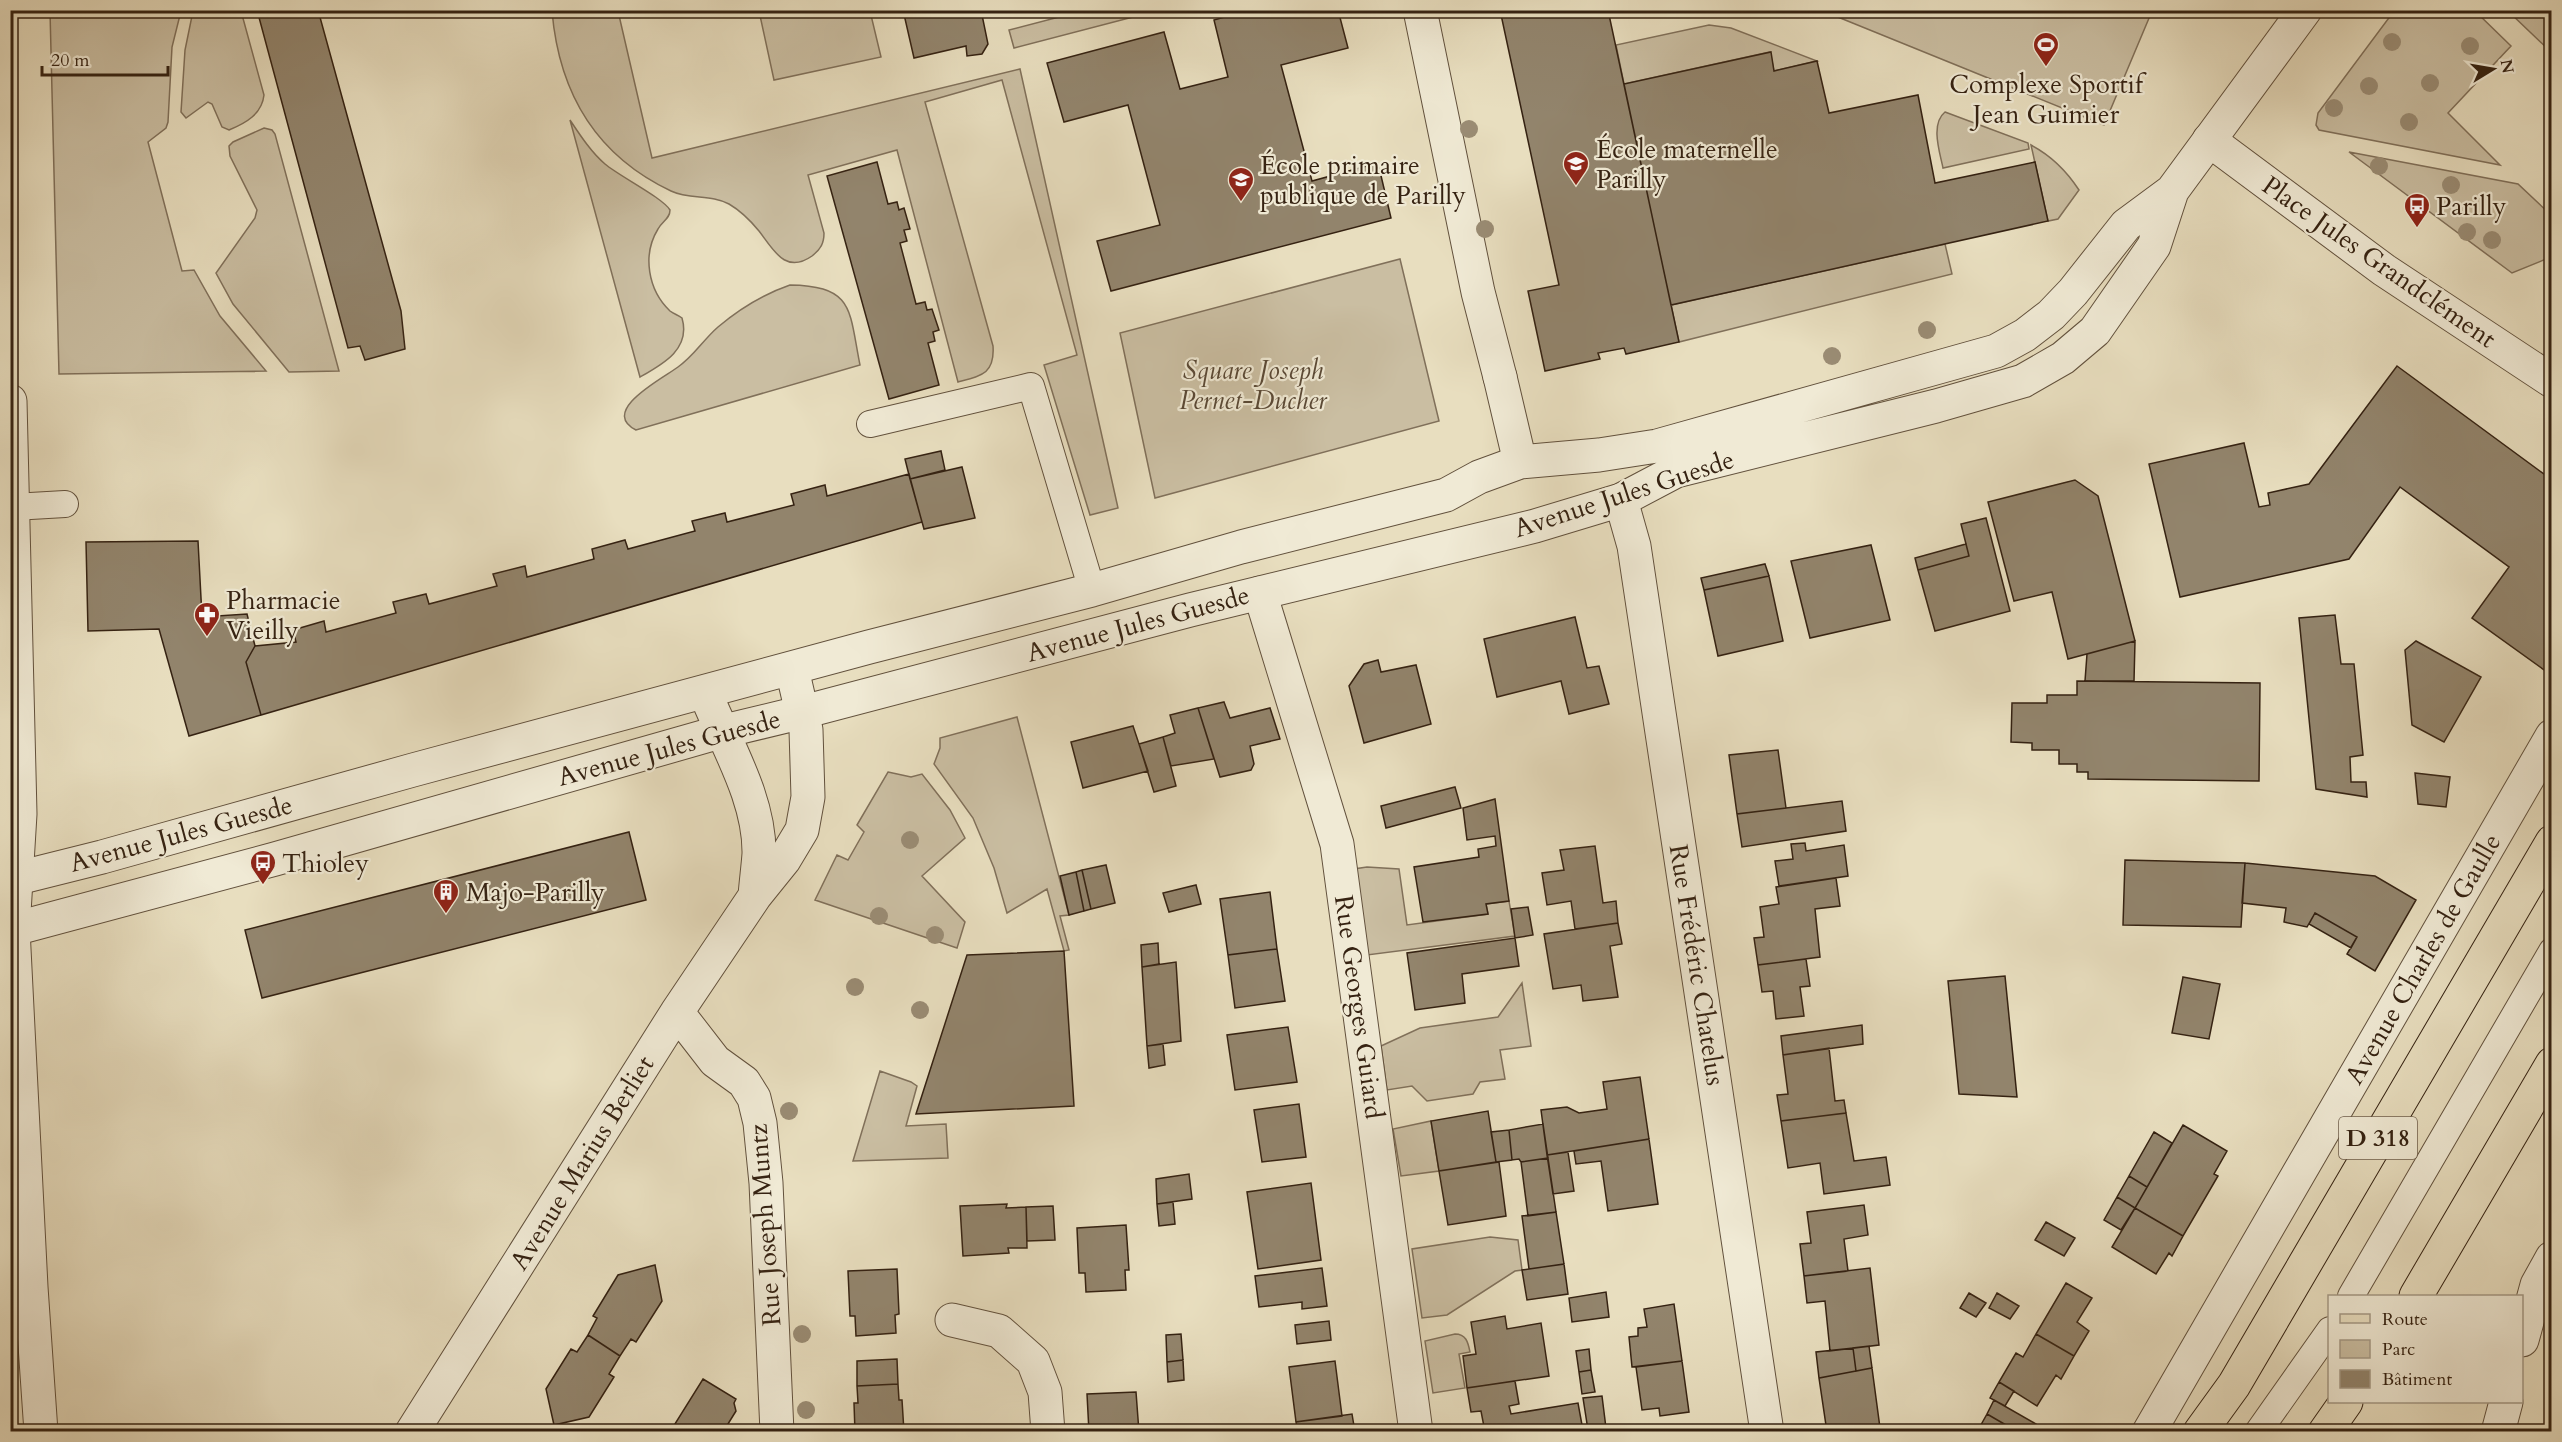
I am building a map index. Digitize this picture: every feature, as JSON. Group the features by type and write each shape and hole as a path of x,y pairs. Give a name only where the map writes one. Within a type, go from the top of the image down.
{"main road":[{"name":"Avenue Charles de Gaulle","path":"2200,1431 2234,1386 2552,842"},
{"path":"2417,1295 2552,1064"},
{"path":"2325,1431 2345,1403"}],"street":[{"path":"1420,10 1476,281 1520,462"},
{"name":"Avenue Jules Guesde","path":"13,879 1092,590 1241,547 1446,495 1479,477 1520,462 1599,455 1657,446 1996,351 2025,335 2051,315 2073,292 2126,225 2172,191 2305,10"},
{"name":"Place Jules Grandclément","path":"2209,140 2384,270 2552,381"},
{"name":"Avenue Jules Guesde","path":"12,930 274,859 720,732 1260,593 1535,526 1621,500 1677,471 1936,406 2024,381 2063,358 2095,331 2154,246 2172,191"},
{"path":"10,401 20,814 13,879 12,930 30,1287 41,1431"},
{"name":"Rue Frédéric Chatelus","path":"1621,500 1634,546 1767,1431"},
{"name":"Rue Georges Guiard","path":"1260,593 1336,844 1416,1431"},
{"name":"Avenue Marius Berliet","path":"412,1431 677,1012 755,896 784,860 802,830 808,797 803,712 792,669"},
{"name":"Avenue Marius Berliet","path":"705,692 754,815 759,852 755,896"},
{"name":"Avenue Charles de Gaulle","path":"2149,1431 2552,736"},
{"name":"Rue Joseph Muntz","path":"677,1012 716,1061 744,1082 754,1098 758,1114 766,1183 777,1431"},
{"path":"2523,1336 2537,1285 2552,1258"},
{"path":"952,1320 999,1331 1033,1361 1045,1392 1048,1431"},
{"path":"2498,1431 2505,1403"}],"lane":[{"path":"870,424 1031,386 1092,590"},
{"path":"13,507 64,504"},
{"path":"2351,1295 2552,951"},
{"path":"2258,1431 2328,1333"}],"green space":[{"path":"50,11 181,11 172,47 168,122 166,128 148,142 182,271 194,270 220,316 266,371 59,374"},
{"path":"193,11 241,11 264,95 257,113 229,130 222,127 212,104 208,102 186,118 181,112 185,50"},
{"path":"552,11 618,11 652,158 1020,69 1118,508 1090,515 1044,365 1077,355 1002,80 925,102 993,346 992,363 989,368 980,375 958,382 897,150 808,175 824,233 823,240 820,248 812,256 794,263 787,261 775,252 752,223 733,207 715,199 671,191 644,176 621,159 602,140 586,118 563,69"},
{"path":"759,11 870,11 881,57 774,80"},
{"path":"1082,11 1156,11 1014,48 1009,30"},
{"name":"Complexe Sportif Jean Guimier","path":"1823,11 2152,11 2104,125"},
{"path":"2394,11 2475,11 2511,46 2448,113 2500,165 2319,130 2316,125 2318,113"},
{"path":"2508,11 2551,11 2551,52"},
{"path":"1709,25 1731,28 1817,61 1774,71 1770,52 1624,84 1616,45"},
{"path":"1945,112 2028,143 2029,149 1943,168 1937,131 1940,117"},
{"path":"570,120 590,149 605,164 659,199 670,210 669,216 653,239 649,261 650,272 657,293 670,311 682,318 684,329 679,347 673,354 658,367 640,377"},
{"path":"264,128 272,130 275,134 339,371 289,372 233,304 216,273 255,218 257,210 230,156 229,146"},
{"path":"2031,145 2058,164 2079,190 2058,219 2048,221"},
{"path":"2349,152 2518,184 2551,215 2551,257 2512,273"},
{"path":"1945,244 1952,274 1679,342 1671,305"},
{"name":"Square Joseph Pernet-Ducher","path":"1400,259 1439,421 1155,498 1120,333"},
{"path":"790,285 827,290 845,305 854,330 860,365 636,430 626,422 625,414 629,404 649,386 684,363 718,327 752,303"},
{"path":"1017,717 1069,915 1060,916 1069,950 1064,951 1047,889 1007,913 994,868 973,818 934,764 940,748 940,738"},
{"path":"888,772 911,777 922,774 950,810 965,838 922,876 965,922 957,948 815,900 837,855 848,860 864,832 857,825"},
{"path":"1367,867 1399,869 1407,925 1488,914 1486,904 1509,901 1515,936 1367,955 1354,869"},
{"path":"1522,983 1531,1046 1500,1050 1505,1079 1480,1082 1473,1094 1427,1101 1412,1086 1387,1090 1381,1046 1420,1028 1498,1017"},
{"path":"880,1071 917,1086 906,1126 946,1124 948,1158 853,1161"},
{"path":"1431,1121 1439,1171 1401,1176 1393,1129"},
{"path":"1490,1237 1518,1240 1522,1270 1515,1271 1447,1315 1422,1318 1412,1249"},
{"path":"1455,1334 1464,1337 1470,1352 1459,1354 1465,1388 1433,1393 1425,1341"}],"building":[{"path":"257,10 318,10 401,311 405,349 365,360 360,346 348,348"},
{"path":"903,10 981,10 988,44 982,54 967,56 966,46 914,58"},
{"path":"1249,10 1338,10 1348,48 1281,65 1312,181 1378,163 1391,218 1111,291 1097,241 1160,225 1128,105 1064,122 1047,63 1164,32 1180,89 1228,77 1214,20"},
{"name":"École maternelle Parilly","path":"1500,10 1608,10 1679,342 1626,354 1624,348 1598,353 1600,359 1545,371 1528,291 1559,285"},
{"name":"Complexe Sportif Jean Guimier","path":"1771,52 1774,71 1817,61 1829,113 1918,95 1935,183 2035,162 2048,221 1671,305 1624,84"},
{"path":"877,162 888,204 897,202 899,210 904,208 910,229 904,230 907,241 900,243 916,304 925,302 927,310 932,309 939,330 933,332 935,341 928,343 939,385 889,399 827,176"},
{"path":"2397,366 2552,480 2552,665 2547,672 2472,618 2509,567 2400,487 2349,559 2180,597 2149,464 2244,443 2259,507 2270,505 2268,493 2309,484"},
{"path":"941,451 945,470 910,479 905,459"},
{"path":"962,467 975,518 924,529 910,479"},
{"path":"909,474 922,522 261,715 246,662 255,646 296,642 293,630 324,621 326,632 396,613 393,602 426,594 429,604 497,586 493,574 525,566 527,577 594,559 592,549 625,540 628,549 695,531 692,521 725,513 727,522 794,505 791,494 825,485 827,496"},
{"path":"2075,480 2098,496 2135,641 2068,659 2052,592 2014,601 1988,502"},
{"path":"1986,518 2010,611 1935,631 1918,570 1969,556 1961,524"},
{"name":"Pharmacie Vieilly","path":"198,541 202,617 247,614 255,646 246,662 261,715 189,736 159,629 88,631 86,542"},
{"path":"1966,544 1969,556 1918,570 1915,558"},
{"path":"1871,545 1890,620 1810,638 1791,561"},
{"path":"1765,564 1769,576 1704,590 1701,578"},
{"path":"1769,576 1783,641 1718,656 1704,590"},
{"path":"2335,615 2341,664 2354,664 2363,755 2350,757 2351,782 2366,782 2367,797 2316,789 2299,618"},
{"path":"1575,617 1587,668 1599,666 1609,704 1569,714 1561,681 1497,697 1484,639"},
{"path":"2135,641 2134,681 2085,681 2087,654"},
{"path":"2416,641 2481,677 2444,742 2412,725 2405,650"},
{"path":"1378,660 1381,672 1416,665 1431,724 1364,743 1349,686 1364,664"},
{"path":"2077,681 2260,683 2259,781 2088,779 2088,772 2077,772 2077,764 2059,764 2059,750 2032,750 2032,743 2011,742 2012,703 2047,703 2047,695 2077,695"},
{"path":"1224,702 1230,718 1270,708 1280,739 1250,746 1254,764 1251,770 1220,777 1198,708"},
{"path":"1198,708 1214,759 1171,766 1163,737 1175,733 1170,715"},
{"path":"1133,726 1148,771 1083,788 1071,742"},
{"path":"1163,737 1176,786 1154,792 1139,744"},
{"path":"1778,750 1786,808 1737,814 1729,755"},
{"path":"2415,773 2450,777 2446,807 2418,804"},
{"path":"1455,787 1461,808 1386,828 1381,806"},
{"path":"1495,799 1509,901 1486,904 1488,914 1423,922 1414,867 1479,857 1478,849 1496,846 1495,836 1467,840 1463,808"},
{"path":"1842,801 1846,831 1742,847 1737,814"},
{"name":"Majo-Parilly","path":"629,832 646,900 262,998 245,930"},
{"path":"1805,843 1806,851 1844,845 1848,876 1779,886 1775,861 1793,859 1791,844"},
{"path":"1595,846 1603,903 1616,901 1618,923 1575,929 1571,901 1547,905 1542,873 1564,870 1560,850"},
{"path":"2125,860 2245,863 2241,927 2123,925"},
{"path":"2245,863 2375,876 2416,900 2375,971 2347,954 2357,937 2315,913 2307,927 2284,922 2286,908 2242,903"},
{"path":"1106,865 1115,903 1091,909 1082,870"},
{"path":"1082,870 1091,909 1084,911 1076,872"},
{"path":"1076,872 1084,911 1069,915 1060,876"},
{"path":"1836,878 1840,906 1815,909 1820,957 1758,965 1754,938 1764,937 1760,907 1779,904 1776,887"},
{"path":"1196,885 1201,904 1169,912 1163,893"},
{"path":"1270,892 1277,949 1228,955 1220,899"},
{"path":"1528,907 1533,935 1515,938 1511,909"},
{"path":"2315,913 2357,937 2351,948 2309,924"},
{"path":"1618,923 1622,944 1610,946 1618,997 1583,1001 1581,985 1553,989 1544,934"},
{"path":"1515,938 1519,966 1462,974 1465,1003 1415,1010 1407,953"},
{"path":"1158,943 1159,964 1142,967 1141,945"},
{"path":"1277,949 1285,1001 1235,1008 1228,955"},
{"path":"1064,951 1074,1106 916,1114 967,955"},
{"path":"1806,959 1810,986 1800,987 1804,1016 1776,1019 1773,991 1762,992 1758,965"},
{"path":"1176,962 1181,1041 1147,1046 1142,967"},
{"path":"2005,976 2017,1097 1959,1094 1948,981"},
{"path":"2183,977 2220,984 2209,1039 2172,1033"},
{"path":"1862,1025 1863,1044 1783,1055 1781,1036"},
{"path":"1288,1027 1297,1082 1235,1090 1227,1035"},
{"path":"1163,1044 1165,1065 1149,1068 1147,1046"},
{"path":"1829,1048 1835,1101 1844,1100 1846,1113 1781,1121 1777,1095 1788,1094 1783,1055"},
{"path":"1640,1077 1649,1139 1547,1155 1541,1110 1567,1107 1579,1113 1607,1109 1603,1082"},
{"path":"1299,1104 1306,1157 1262,1162 1254,1110"},
{"path":"1488,1111 1496,1162 1439,1171 1431,1121"},
{"path":"1846,1113 1854,1161 1886,1157 1890,1185 1824,1194 1820,1163 1788,1168 1781,1121"},
{"path":"1543,1124 1548,1158 1521,1162 1519,1159 1512,1160 1509,1130"},
{"path":"2183,1125 2227,1151 2214,1174 2218,1176 2183,1236 2135,1208"},
{"path":"1509,1130 1512,1160 1496,1162 1491,1132"},
{"path":"2154,1132 2172,1143 2147,1187 2129,1176"},
{"path":"1649,1139 1658,1204 1608,1211 1601,1161 1576,1164 1574,1151"},
{"path":"1568,1152 1574,1191 1553,1194 1547,1155"},
{"path":"1548,1158 1556,1212 1528,1216 1521,1162"},
{"path":"1499,1162 1506,1216 1448,1225 1439,1171"},
{"path":"1189,1174 1192,1199 1157,1204 1156,1179"},
{"path":"2129,1176 2147,1187 2135,1208 2117,1197"},
{"path":"1311,1183 1321,1260 1258,1269 1247,1192"},
{"path":"2117,1197 2135,1208 2121,1230 2104,1220"},
{"path":"1173,1202 1175,1224 1159,1226 1157,1204"},
{"path":"1007,1204 1006,1208 1026,1207 1027,1248 1008,1248 1009,1253 963,1256 960,1206"},
{"path":"1864,1205 1868,1235 1844,1239 1848,1271 1804,1276 1800,1244 1811,1243 1807,1212"},
{"path":"1053,1206 1055,1240 1027,1241 1026,1207"},
{"path":"2135,1208 2183,1236 2172,1256 2169,1253 2156,1274 2112,1247"},
{"path":"1556,1212 1564,1264 1529,1269 1522,1216"},
{"path":"2046,1222 2075,1238 2064,1256 2035,1240"},
{"path":"1126,1225 1129,1270 1125,1270 1126,1290 1086,1292 1085,1273 1079,1273 1077,1228"},
{"path":"1564,1264 1568,1294 1527,1300 1522,1270"},
{"path":"655,1265 662,1301 636,1342 631,1339 620,1356 588,1335 597,1318 593,1316 618,1275"},
{"path":"1322,1268 1327,1306 1302,1309 1302,1302 1259,1307 1255,1276"},
{"path":"1870,1268 1879,1345 1830,1351 1825,1301 1807,1303 1804,1276"},
{"path":"897,1269 899,1314 895,1315 896,1333 856,1336 855,1316 850,1316 848,1271"},
{"path":"2066,1283 2092,1298 2077,1322 2089,1331 2074,1356 2036,1334"},
{"path":"1606,1292 1609,1317 1572,1322 1569,1298"},
{"path":"1969,1293 1986,1303 1976,1317 1960,1308"},
{"path":"1997,1293 2019,1306 2010,1319 1989,1308"},
{"path":"1674,1304 1682,1361 1632,1367 1629,1337 1638,1336 1638,1328 1647,1327 1644,1309"},
{"path":"1505,1316 1507,1329 1541,1323 1549,1376 1467,1388 1463,1356 1476,1354 1471,1322"},
{"path":"1329,1321 1331,1340 1297,1344 1295,1325"},
{"path":"1181,1334 1183,1360 1167,1362 1166,1335"},
{"path":"2036,1334 2074,1356 2061,1379 2056,1375 2037,1406 1999,1382 2016,1353 2023,1357"},
{"path":"588,1335 620,1356 609,1374 614,1377 589,1417 554,1425 546,1389 571,1349 577,1352"},
{"path":"1869,1346 1872,1368 1856,1371 1853,1348"},
{"path":"1853,1348 1856,1371 1819,1378 1816,1352"},
{"path":"1589,1349 1591,1370 1579,1372 1576,1351"},
{"path":"897,1359 898,1384 857,1386 857,1361"},
{"path":"1183,1360 1184,1380 1168,1382 1167,1362"},
{"path":"1335,1361 1342,1416 1296,1422 1289,1367"},
{"path":"1682,1361 1689,1412 1660,1416 1659,1408 1642,1410 1636,1367"},
{"path":"1872,1368 1880,1428 1858,1432 1827,1432 1819,1378"},
{"path":"1591,1370 1595,1392 1582,1394 1579,1372"},
{"path":"703,1379 736,1399 734,1403 736,1411 723,1432 680,1432 673,1427"},
{"path":"1515,1381 1519,1404 1509,1406 1511,1414 1578,1403 1582,1425 1543,1432 1485,1432 1481,1411 1471,1412 1467,1388"},
{"path":"1999,1382 2014,1391 2005,1406 1990,1398"},
{"path":"898,1384 899,1400 902,1400 904,1432 855,1432 854,1403 858,1403 857,1386"},
{"path":"1136,1392 1139,1432 1089,1432 1087,1394"},
{"path":"1602,1396 1606,1428 1588,1430 1583,1398"},
{"path":"1994,1400 2036,1424 2032,1432 2018,1432 1987,1414"},
{"path":"1352,1414 1355,1432 1298,1432 1296,1422"},
{"path":"1987,1414 2018,1432 1977,1432"}],"place":[{"name":"Complexe Sportif Jean Guimier","path":"2046,68"},
{"name":"École maternelle Parilly","path":"1576,187"},
{"name":"École primaire publique de Parilly","path":"1241,203"},
{"name":"Parilly","path":"2417,229"},
{"name":"Pharmacie Vieilly","path":"207,638"},
{"name":"Thioley","path":"263,886"},
{"name":"Majo-Parilly","path":"446,915"}]}
